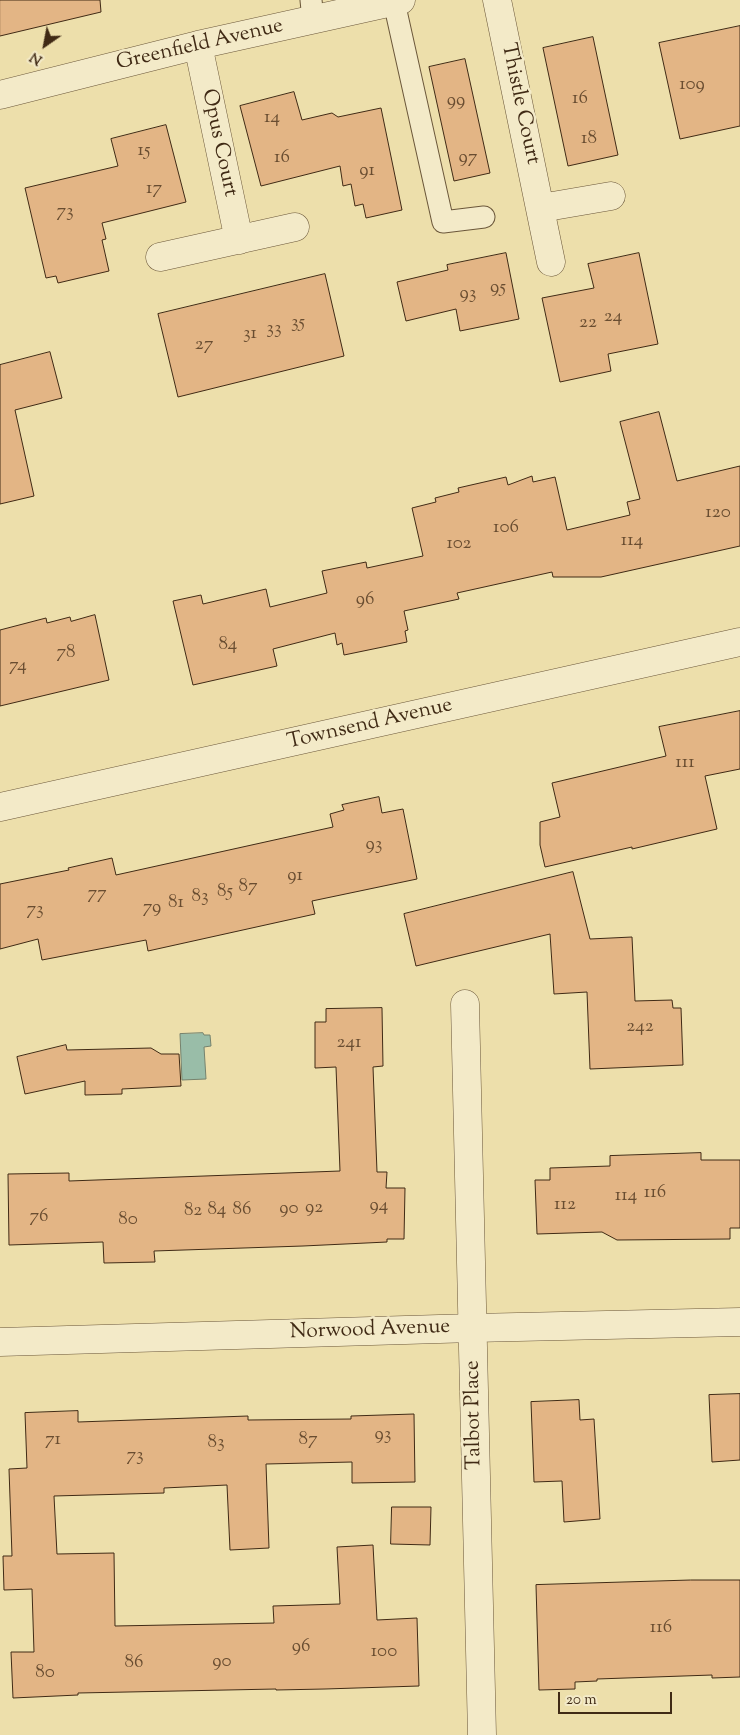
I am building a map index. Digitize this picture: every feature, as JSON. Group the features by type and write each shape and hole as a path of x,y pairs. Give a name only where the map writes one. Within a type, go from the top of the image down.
{"street":[{"name":"Thistle Court","path":"497,0 551,262"},
{"name":"Greenfield Avenue","path":"0,94 198,45 312,10 397,1"},
{"name":"Opus Court","path":"198,45 239,240"},
{"path":"541,208 611,196"},
{"path":"160,257 295,227"},
{"name":"Townsend Avenue","path":"0,807 740,642"},
{"name":"Talbot Place","path":"466,1004 482,1735"},
{"name":"Norwood Avenue","path":"0,1342 740,1322"}],"lane":[{"path":"397,1 443,222 484,217"}],"shaded area":[{"path":"203,1033 204,1035 210,1035 211,1046 204,1047 206,1079 182,1080 180,1034"}],"building":[{"path":"0,0 100,0 101,12 0,36"},
{"path":"740,26 740,126 680,139 659,43"},
{"path":"593,37 618,155 568,166 543,48"},
{"path":"465,59 490,173 454,181 429,67"},
{"path":"294,92 302,120 332,113 338,117 381,108 402,210 366,218 363,204 355,206 351,184 343,186 340,166 261,186 240,106"},
{"path":"166,125 186,202 102,223 106,239 102,240 109,271 58,283 56,276 46,278 25,188 118,166 111,139"},
{"path":"506,253 519,319 460,331 456,309 406,321 397,282 448,270 447,265"},
{"path":"639,253 658,344 608,354 611,371 560,382 542,298 594,288 588,264"},
{"path":"325,274 344,356 178,397 158,314"},
{"path":"50,352 62,398 15,410 34,496 0,504 0,365"},
{"path":"659,412 677,481 740,466 740,546 601,577 553,577 552,572 457,593 459,599 404,611 408,630 405,631 407,642 344,655 342,643 337,645 335,633 273,649 277,666 193,685 173,601 201,595 203,604 266,589 270,607 327,593 322,571 366,562 367,568 423,556 412,508 436,502 435,498 459,492 458,488 506,477 508,485 532,476 533,482 555,477 567,530 630,515 627,502 640,499 620,422"},
{"path":"95,615 109,680 0,706 0,630 46,618 47,623 70,617 71,621"},
{"path":"740,711 740,769 705,776 717,829 545,867 540,845 540,822 560,817 552,783 666,756 659,727"},
{"path":"379,797 382,813 403,809 417,879 312,901 315,914 148,951 146,940 42,960 38,939 0,949 0,884 69,870 68,868 112,858 116,875 333,827 330,814 344,810 342,805"},
{"path":"573,872 590,939 632,937 635,1001 672,1000 673,1008 681,1008 683,1065 590,1069 587,992 554,994 550,934 416,966 404,914"},
{"path":"382,1008 383,1066 373,1067 377,1172 387,1172 386,1188 405,1188 404,1239 387,1239 387,1242 154,1251 155,1262 104,1263 103,1242 9,1245 8,1174 69,1173 69,1181 340,1171 336,1067 315,1068 315,1022 326,1022 326,1009"},
{"path":"66,1045 67,1050 151,1048 161,1054 179,1054 181,1086 122,1089 122,1094 85,1095 85,1081 25,1094 17,1057"},
{"path":"701,1153 701,1160 740,1160 740,1228 730,1228 730,1239 617,1240 602,1232 537,1234 535,1180 550,1180 550,1168 610,1166 610,1156"},
{"path":"740,1394 740,1460 712,1462 709,1395"},
{"path":"579,1400 580,1420 594,1419 600,1519 564,1522 562,1481 534,1482 531,1402"},
{"path":"78,1411 78,1422 248,1416 248,1420 351,1419 351,1416 414,1414 415,1482 352,1483 352,1462 266,1464 269,1548 230,1550 227,1485 164,1488 164,1493 54,1496 57,1554 114,1553 115,1626 274,1623 273,1606 340,1604 337,1547 373,1545 377,1620 417,1618 419,1686 78,1693 78,1695 13,1698 11,1652 34,1652 32,1589 4,1590 3,1556 12,1556 9,1469 27,1468 25,1413"},
{"path":"392,1507 431,1507 430,1545 391,1544"},
{"path":"740,1580 740,1677 712,1678 712,1675 597,1679 597,1681 575,1682 575,1689 539,1690 536,1585"}]}
